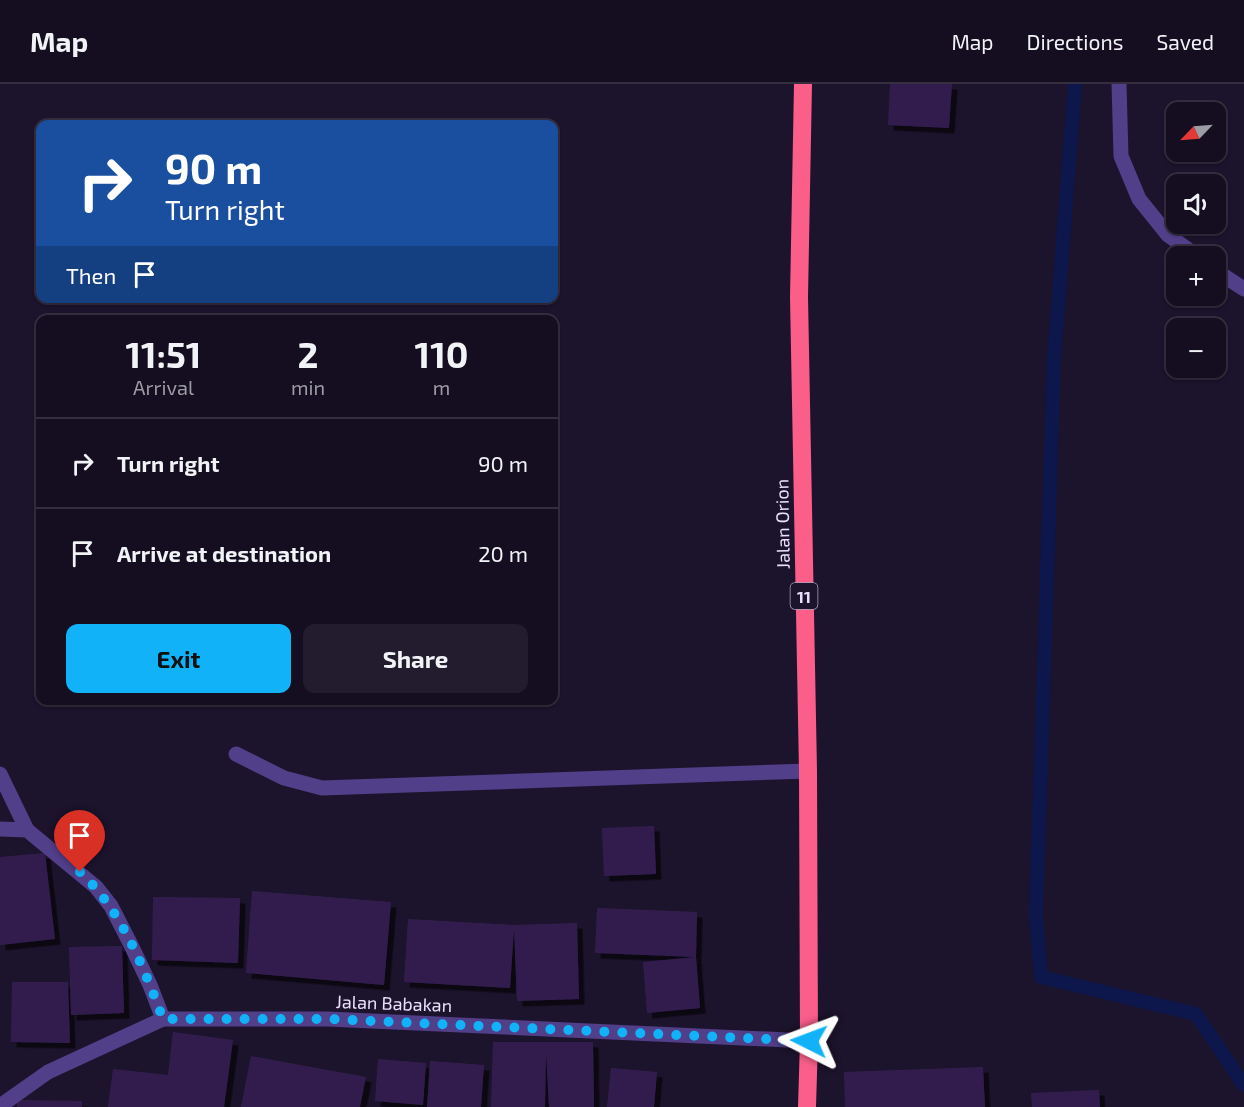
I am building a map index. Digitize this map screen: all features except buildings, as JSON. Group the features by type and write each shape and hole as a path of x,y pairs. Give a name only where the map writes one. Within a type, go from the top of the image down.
{"highway":[{"name":"Jalan Orion","path":"803,84 799,297 808,771 809,1041 807,1107"}],"street":[{"path":"1119,84 1121,156 1139,199 1168,235 1183,246"},
{"path":"1226,277 1244,289"},
{"path":"236,754 285,778 322,788 808,771"},
{"path":"0,774 27,830 80,872 111,906 150,985 163,1019"},
{"path":"0,828 27,830"},
{"name":"Jalan Babakan","path":"0,1106 48,1072 163,1019 328,1019 809,1041"}],"waterway":[{"path":"1075,84 1054,359 1036,914 1041,977 1196,1014 1244,1085"}],"route":[{"path":"80,872 111,906 150,985 163,1019 328,1019 809,1041"}]}
